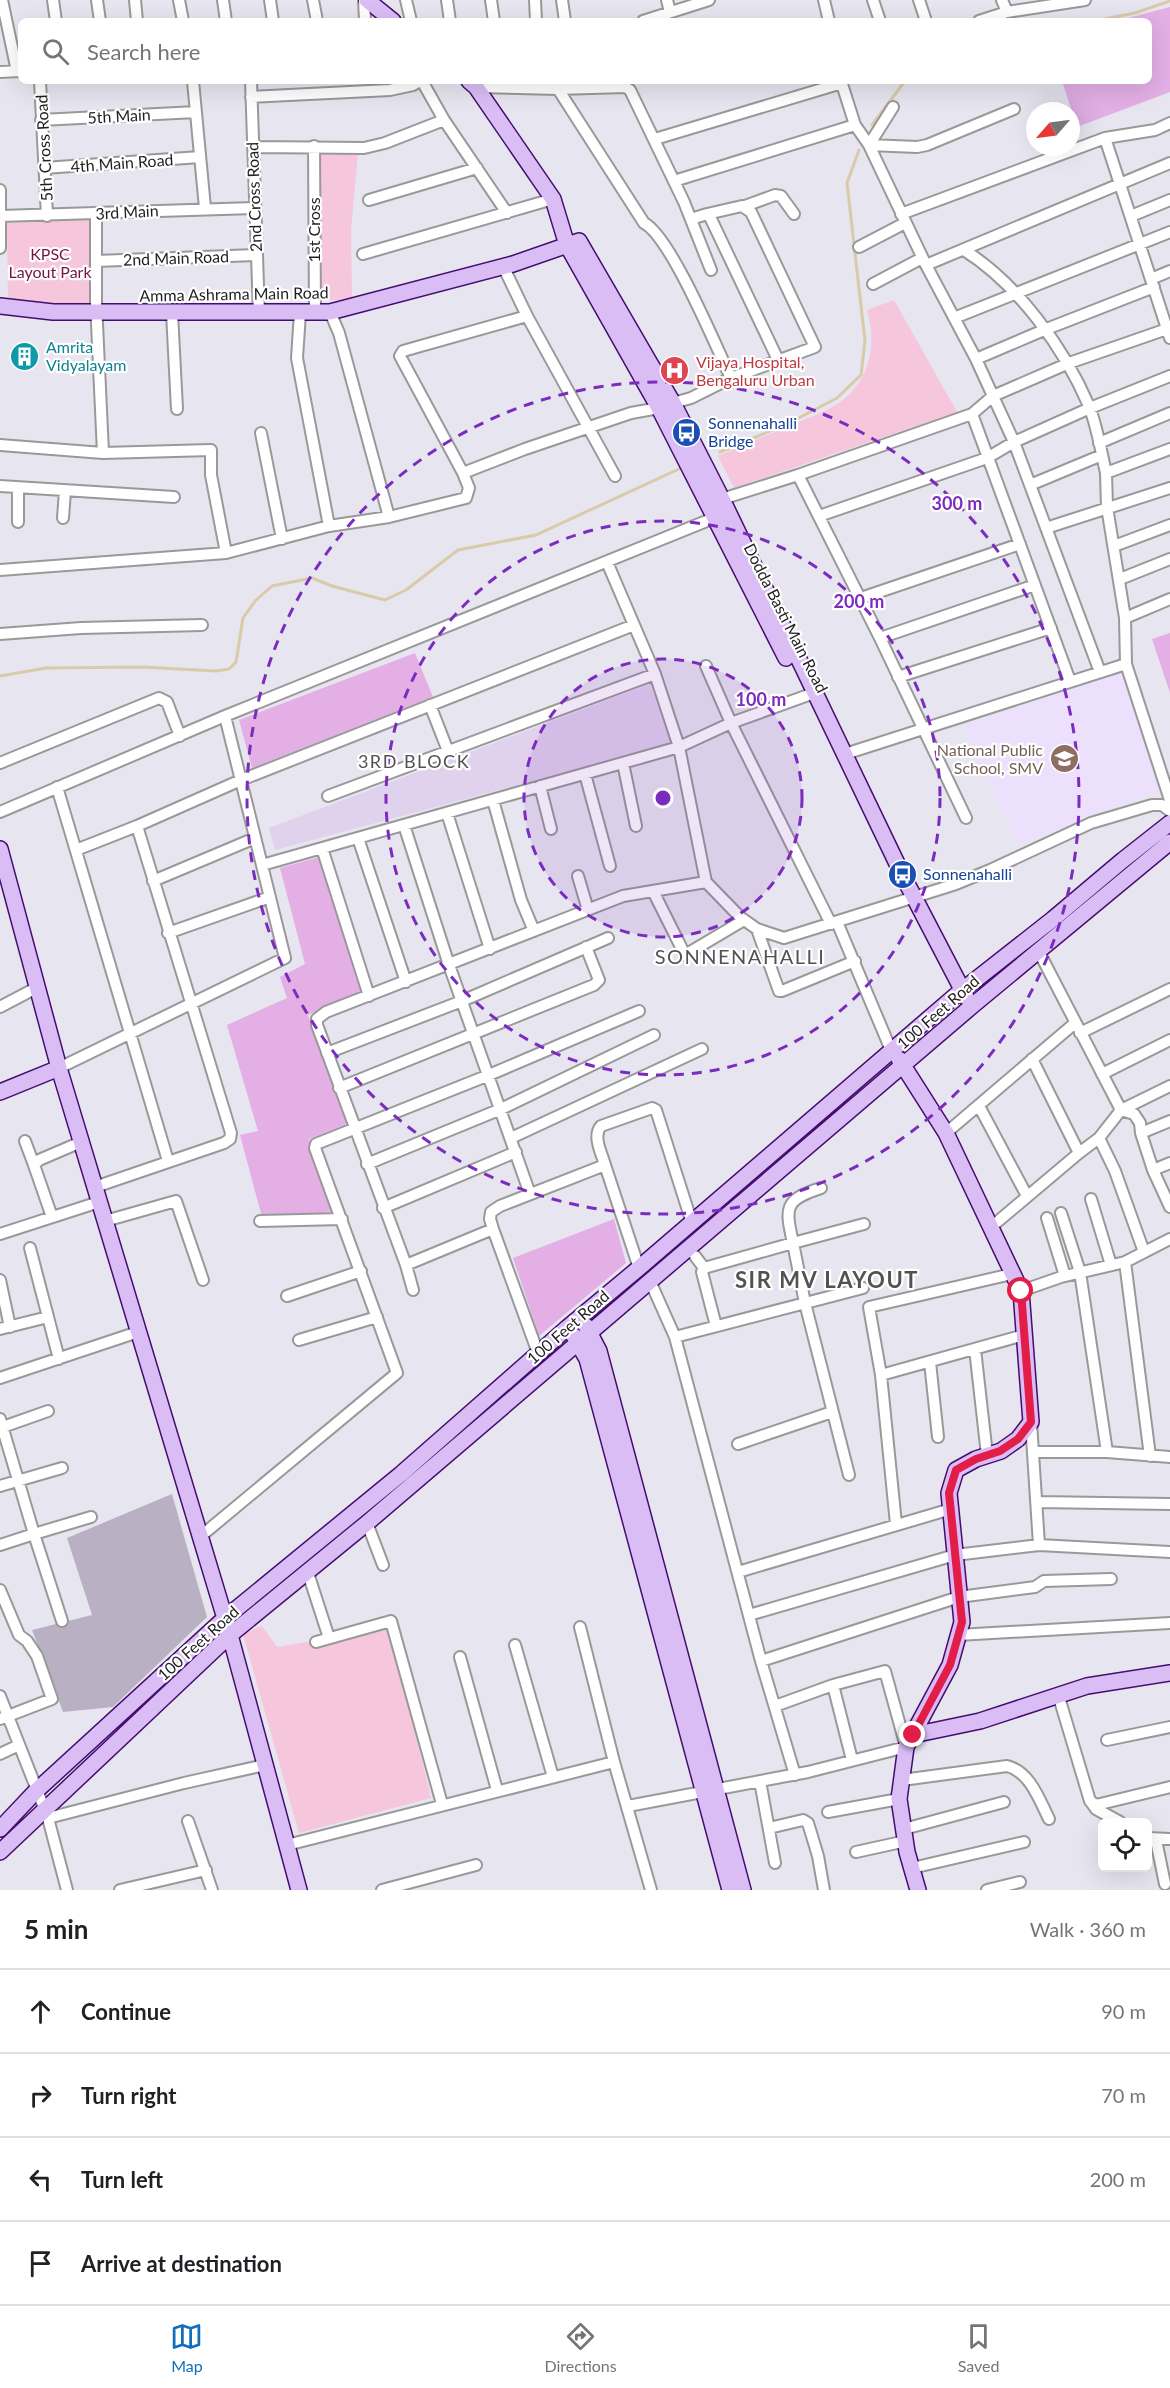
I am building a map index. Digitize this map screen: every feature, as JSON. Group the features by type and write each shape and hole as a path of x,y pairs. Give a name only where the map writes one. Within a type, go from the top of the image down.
{"street":[{"path":"2,0 4,34 18,69"},
{"path":"53,0 56,18"},
{"path":"97,0 100,18"},
{"path":"135,0 137,18"},
{"path":"179,0 182,18"},
{"path":"223,0 226,18"},
{"path":"270,0 273,18"},
{"path":"313,0 316,18"},
{"path":"365,0 365,18"},
{"path":"365,0 389,18"},
{"path":"406,0 410,18"},
{"path":"447,0 450,18"},
{"path":"491,0 494,18"},
{"path":"535,0 536,18"},
{"path":"562,0 565,18"},
{"path":"667,0 670,12"},
{"path":"652,18 709,0"},
{"path":"824,0 828,18"},
{"path":"873,0 879,18"},
{"path":"920,0 925,18"},
{"path":"1002,0 1007,12"},
{"path":"988,18 1051,3 1085,0"},
{"path":"0,72 18,71"},
{"name":"5th Cross Road","path":"40,84 47,216"},
{"path":"193,84 205,208"},
{"name":"2nd Cross Road","path":"251,84 259,314"},
{"path":"251,97 390,90 415,84"},
{"path":"423,84 444,120 507,213"},
{"path":"473,84 558,89 625,87 630,90 674,181 711,270"},
{"path":"363,254 553,199 473,84"},
{"path":"655,139 834,84"},
{"path":"842,84 855,125 869,145 924,262 976,359 1014,442 1100,672"},
{"path":"558,89 644,222 652,228 675,261 731,378"},
{"path":"869,145 893,107"},
{"path":"869,145 899,147 927,145 1014,109"},
{"name":"5th Main","path":"41,120 196,112"},
{"path":"253,147 373,146 444,120"},
{"path":"860,247 903,218 1105,138 1155,130 1170,123"},
{"path":"674,181 855,125"},
{"path":"0,812 225,716 607,562 798,475 972,414 993,396 1069,363 1169,334 1165,308 1152,283 1105,138"},
{"name":"1st Cross","path":"314,146 315,313 297,358 329,526"},
{"name":"4th Main Road","path":"44,168 200,157"},
{"path":"873,285 924,262 964,250 1170,163"},
{"path":"369,200 477,168"},
{"path":"0,190 0,248"},
{"path":"691,219 746,206 775,195 781,196 794,214"},
{"name":"Dodda Basti Main Road","path":"553,199 559,220 666,406 722,509 910,898 958,993 969,1008"},
{"path":"1131,216 1170,200"},
{"path":"463,473 588,427 631,413 691,398 731,378 815,347 751,212 746,206"},
{"name":"3rd Main","path":"1,216 254,208"},
{"path":"96,214 97,313 104,453"},
{"path":"707,214 779,362"},
{"path":"954,318 1170,232"},
{"name":"Amma Ashrama Main Road","path":"0,306 53,312 97,313 315,313 503,267 573,243"},
{"path":"964,250 983,261 1016,293 1069,363 1090,408 1106,473 1107,507 1125,618 1126,664 1170,800"},
{"name":"2nd Main Road","path":"96,261 256,255"},
{"path":"503,267 527,316 615,476"},
{"path":"976,359 1152,283 1170,272"},
{"path":"172,313 177,409"},
{"path":"315,313 339,333 389,517"},
{"path":"0,570 226,553 329,526 389,517 466,498 469,488 463,473 400,356 403,351 527,316"},
{"path":"819,516 987,458 1014,442 1170,376"},
{"name":"Dodda Basti Main Road","path":"666,406 695,447 722,509"},
{"path":"1099,443 1170,413"},
{"path":"972,414 1070,681"},
{"path":"261,433 282,539"},
{"path":"0,445 104,453 211,450 211,475 226,553"},
{"path":"1106,473 1170,450"},
{"path":"1030,485 1102,455"},
{"path":"798,475 861,598 966,818"},
{"path":"0,486 174,497"},
{"path":"18,488 18,522"},
{"path":"1046,528 1170,488"},
{"path":"63,518 65,491"},
{"path":"1114,546 1170,525"},
{"path":"861,598 1020,544"},
{"path":"1120,579 1170,559"},
{"path":"607,562 655,674 679,747 706,882 744,920 757,929 784,938 990,870 1090,823 1152,805 1162,805 1170,811"},
{"path":"880,638 1035,585"},
{"path":"1125,618 1170,599"},
{"path":"0,634 81,628 202,625"},
{"path":"76,850 241,780 634,625"},
{"path":"897,677 1051,628"},
{"path":"844,754 1126,664"},
{"path":"706,666 731,723 855,961 891,1050 904,1065 946,1133 1021,1291 1039,1545"},
{"path":"328,796 655,674"},
{"path":"262,865 679,747 731,723 810,694"},
{"name":"Dodda Basti Main Road","path":"810,694 844,754 910,898"},
{"path":"0,763 159,698 167,702 180,736"},
{"path":"430,705 448,752"},
{"path":"0,1092 59,1068 285,958 225,716"},
{"path":"623,763 636,826"},
{"path":"585,774 610,866"},
{"path":"540,786 551,829"},
{"path":"57,787 168,1161"},
{"path":"493,800 521,900 534,931"},
{"path":"447,813 490,949"},
{"name":"100 Feet Road","path":"0,1829 36,1791 224,1619 401,1474 538,1353 958,993 1170,824"},
{"path":"404,825 449,965 530,1194"},
{"path":"0,1234 52,1217 168,1161 225,1143 230,1139 231,1133 137,826"},
{"path":"153,881 255,838"},
{"path":"358,838 406,982"},
{"name":"100 Feet Road","path":"0,1852 47,1814 230,1635 308,1573 969,1008 1170,842"},
{"path":"322,848 369,996"},
{"path":"0,849 59,1068 230,1635 299,1890"},
{"path":"578,876 588,910"},
{"path":"413,1290 406,1265 317,1025 319,1016 623,896 706,882"},
{"path":"653,891 685,955 744,920"},
{"path":"168,933 270,897"},
{"path":"757,929 779,991 782,992 855,961"},
{"path":"327,1053 462,1001 608,938"},
{"path":"339,1088 474,1036 596,984 599,980 586,947"},
{"path":"1039,952 1120,1110 1134,1114 1140,1123 1153,1170 1169,1202"},
{"path":"0,1007 38,987"},
{"path":"946,1133 1032,1059 1078,1028 1170,988"},
{"path":"201,1536 397,1373 315,1146 318,1142 489,1075 639,1011"},
{"path":"367,1164 501,1109 654,1035"},
{"path":"1102,1074 1170,1040"},
{"path":"511,1138 702,1049"},
{"path":"1032,1059 1079,1153"},
{"path":"990,1228 1099,1138 1120,1110 1170,1086"},
{"path":"979,1106 1027,1196"},
{"path":"639,1268 597,1137 597,1130 601,1126 652,1108 656,1110 692,1223"},
{"path":"1141,1133 1170,1121"},
{"path":"1099,1138 1118,1179 1144,1252"},
{"path":"25,1141 52,1217"},
{"path":"34,1166 39,1160 81,1142"},
{"path":"383,1208 516,1152"},
{"path":"1153,1170 1170,1162"},
{"path":"538,1353 493,1230 491,1212 500,1206 606,1165"},
{"path":"821,1188 796,1199 790,1206 787,1217 805,1303 849,1474"},
{"path":"1091,1198 1111,1265"},
{"path":"105,1221 177,1201 203,1280"},
{"path":"1061,1213 1080,1272 1107,1452"},
{"path":"1047,1218 1065,1276"},
{"path":"260,1221 342,1219"},
{"path":"704,1268 864,1224"},
{"path":"406,1265 493,1230"},
{"path":"1021,1291 1065,1276 1125,1262 1170,1241"},
{"path":"30,1248 58,1359"},
{"path":"695,1256 704,1268"},
{"path":"1125,1262 1150,1456"},
{"path":"704,1268 702,1272 716,1326"},
{"path":"287,1296 361,1272"},
{"path":"896,1524 881,1376 869,1307 1012,1274"},
{"path":"0,1280 5,1328 48,1317"},
{"path":"650,1281 675,1337 761,1661 795,1775"},
{"path":"675,1337 862,1288"},
{"path":"299,1340 377,1317"},
{"path":"581,1318 585,1337"},
{"path":"567,1328 585,1337 599,1351 709,1790 730,1890"},
{"path":"0,1378 138,1332"},
{"path":"881,1376 1024,1335"},
{"path":"975,1349 987,1455"},
{"path":"930,1362 938,1437"},
{"path":"48,1411 1,1424 62,1621"},
{"path":"738,1444 832,1412"},
{"path":"918,1890 899,1799 909,1741 950,1665 962,1622 949,1493 956,1470 976,1459 1000,1451 1018,1439 1031,1422"},
{"path":"1033,1452 1107,1452 1170,1457"},
{"path":"0,1486 62,1468"},
{"path":"1036,1502 1170,1504"},
{"path":"738,1572 951,1509"},
{"path":"0,1545 91,1517"},
{"path":"367,1523 383,1565"},
{"path":"749,1615 955,1555 1039,1545 1170,1552"},
{"path":"308,1573 329,1638"},
{"path":"761,1661 959,1597 1035,1587 1044,1581 1111,1580"},
{"path":"0,1590 19,1635 27,1641 37,1656 52,1699 4,1717"},
{"path":"316,1642 391,1621 442,1804"},
{"path":"958,1635 1170,1623"},
{"path":"580,1627 614,1762 651,1890"},
{"path":"515,1645 553,1777"},
{"path":"460,1657 497,1790"},
{"path":"775,1706 833,1685 885,1671 909,1741"},
{"path":"628,1806 795,1775 980,1721 1058,1694 1088,1686 1170,1673"},
{"path":"833,1685 852,1760"},
{"path":"1058,1694 1090,1802 1096,1809 1113,1818"},
{"path":"0,1695 4,1717 19,1745 47,1814 67,1890"},
{"path":"1107,1740 1170,1727"},
{"path":"0,1754 19,1745"},
{"path":"287,1845 614,1762"},
{"path":"47,1814 265,1765"},
{"path":"903,1780 1007,1766 1016,1769 1026,1777 1049,1820"},
{"path":"760,1781 775,1863"},
{"path":"1090,1802 1096,1805 1170,1787"},
{"path":"709,1790 743,1890"},
{"path":"828,1812 899,1799"},
{"path":"856,1852 1004,1802"},
{"path":"769,1828 803,1820 808,1823 818,1856 824,1890"},
{"path":"188,1821 212,1890"},
{"path":"1165,1884 1152,1839 1170,1839"},
{"path":"912,1868 1024,1842"},
{"path":"382,1890 476,1865"},
{"path":"120,1890 206,1870"},
{"path":"987,1890 1020,1882"}],"shaded area":[{"path":"1170,7 1170,92 1080,126 1080,102 1069,102 1063,84 1152,84 1152,18 1128,18"},
{"path":"1170,633 1170,693 1152,639"},
{"path":"415,653 433,697 252,768 239,720"},
{"name":"National Public School, SMV","path":"1123,672 1159,792 1085,817 1019,845 963,726"},
{"path":"650,684 671,744 275,850 269,828"},
{"path":"319,857 364,991 308,1015 347,1124 309,1139 337,1215 262,1217 240,1135 258,1131 227,1025 287,998 280,977 305,964 280,868"},
{"path":"614,1219 626,1263 539,1336 513,1258"},
{"path":"172,1494 207,1617 113,1707 63,1712 32,1630 92,1615 67,1538"}],"green space":[{"path":"318,153 358,153 351,230 352,299 320,301"},
{"name":"KPSC Layout Park","path":"92,219 91,309 8,303 7,223"},
{"path":"894,300 957,412 734,488 718,456 820,413 848,396 863,375 871,350 867,310"},
{"path":"262,1626 277,1647 390,1628 431,1798 299,1833 243,1634"}],"waterway":[{"path":"1109,18 1135,13 1170,1"},
{"path":"872,125 903,84"},
{"path":"720,452 789,423 837,398 861,375 865,341 847,183 859,150"},
{"path":"0,676 46,668 142,667 216,671 229,669 236,662 243,618 255,601 272,586 312,578 332,586 385,600 406,590 458,550 536,535 681,468"}],"place":[{"name":"Amrita Vidyalayam","path":"25,356"},
{"name":"Vijaya Hospital, Bengaluru Urban","path":"675,371"},
{"name":"Sonnenahalli Bridge","path":"687,432"},
{"name":"National Public School, SMV","path":"1064,759"},
{"name":"Sonnenahalli","path":"902,874"}],"district":[{"name":"3RD BLOCK","path":"414,762"},
{"name":"SONNENAHALLI","path":"740,957"},
{"name":"SIR MV LAYOUT","path":"827,1280"}],"route":[{"path":"913,1735 950,1665 962,1622 949,1493 956,1470 976,1459 1000,1451 1018,1439 1031,1422 1021,1291"}]}
